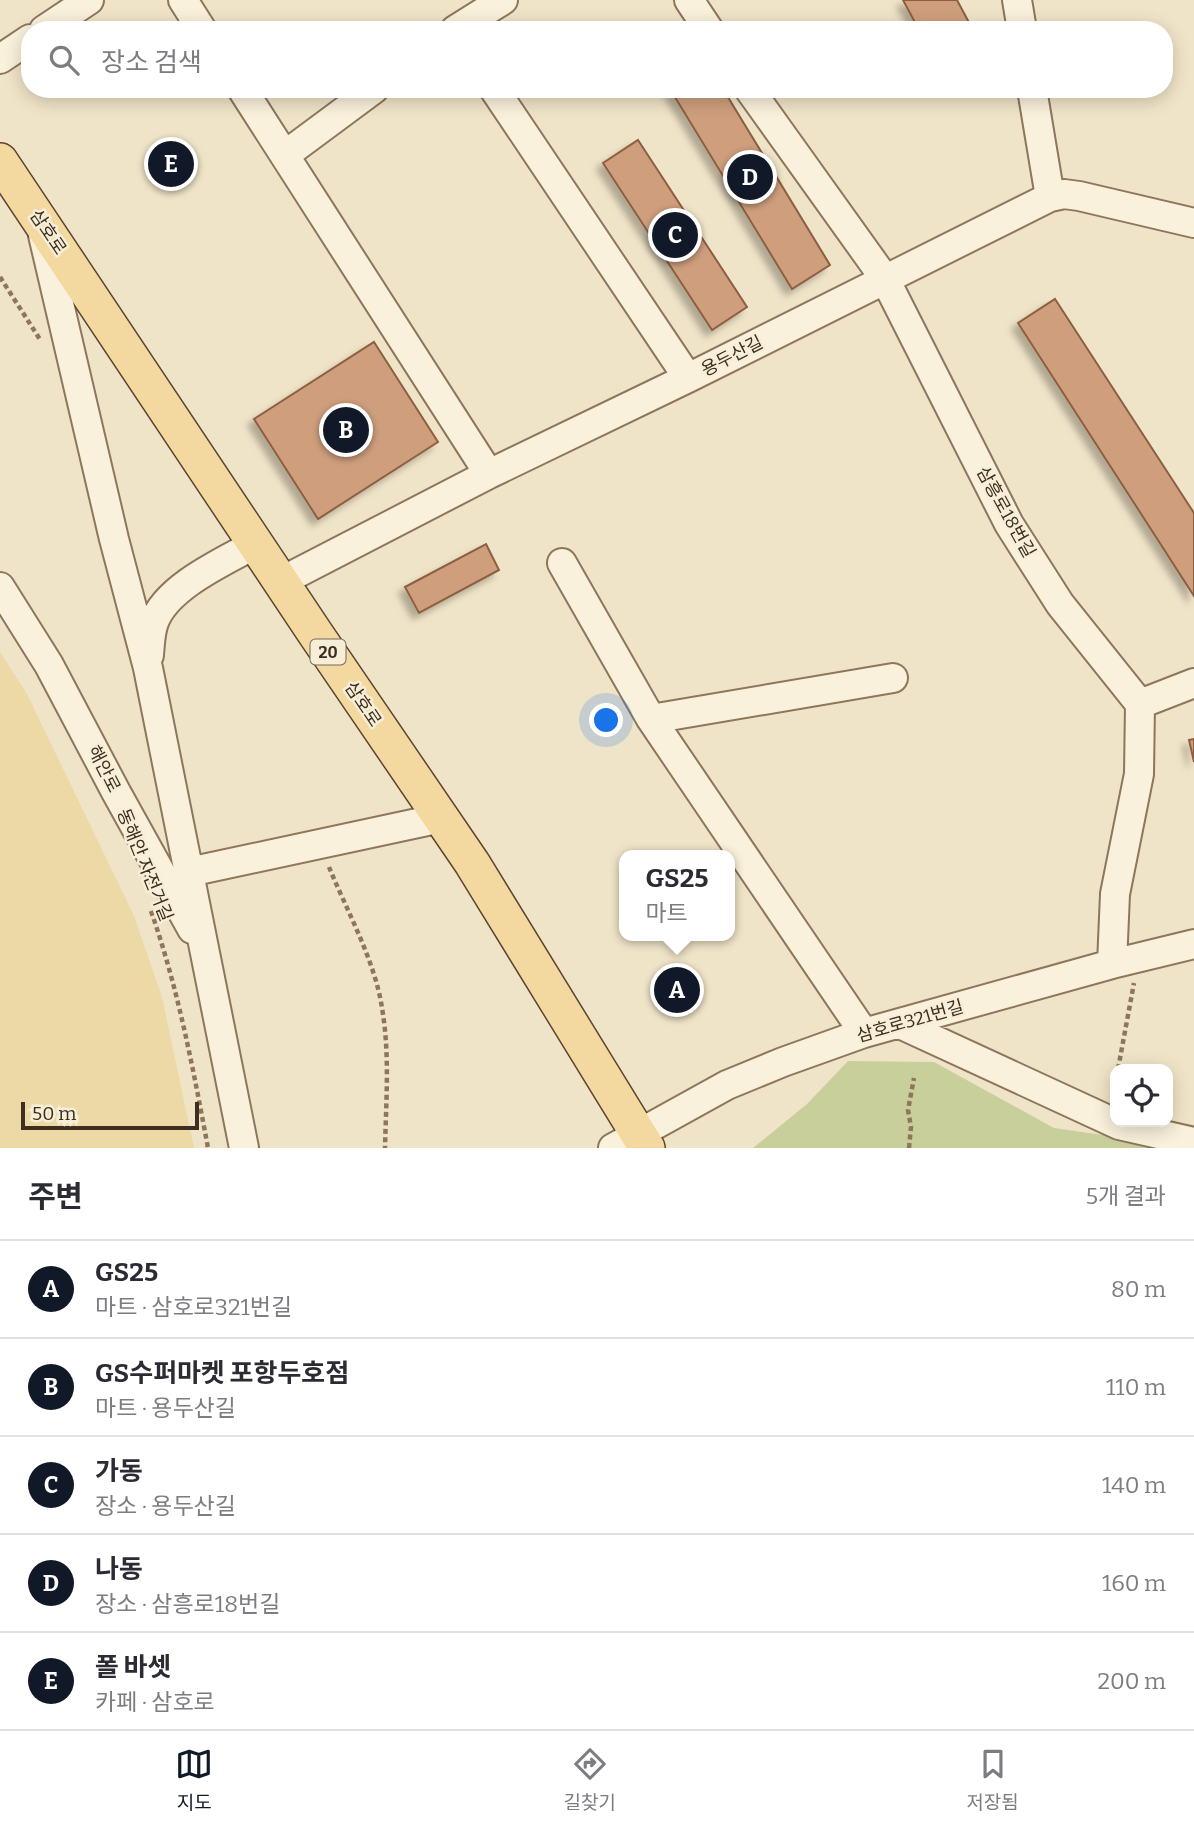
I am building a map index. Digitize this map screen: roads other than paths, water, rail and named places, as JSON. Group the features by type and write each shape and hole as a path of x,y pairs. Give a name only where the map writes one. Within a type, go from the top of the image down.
{"main road":[{"name":"삼호로","path":"0,160 441,818 541,972 633,1144"}],"street":[{"path":"58,21 89,0"},
{"path":"183,0 196,21"},
{"path":"469,21 503,0"},
{"path":"689,0 703,21"},
{"path":"1017,0 1020,21"},
{"path":"0,58 21,45"},
{"path":"248,98 489,474"},
{"path":"285,155 362,98"},
{"path":"500,98 688,378"},
{"name":"삼흥로18번길","path":"755,98 885,279 1009,524 1060,604 1140,704"},
{"path":"1034,98 1050,197"},
{"name":"용두산길","path":"282,581 489,474 1050,197 1064,194 1079,196 1194,223"},
{"path":"40,219 114,539 148,668"},
{"path":"148,668 152,629 163,607 195,579 257,543"},
{"path":"562,563 652,719 864,1033"},
{"name":"해안로","path":"0,587 66,695 205,954"},
{"name":"해안로","path":"148,668 244,1148"},
{"path":"652,719 893,678"},
{"path":"1126,961 1115,894 1139,774 1140,704 1194,683"},
{"path":"189,872 441,818"},
{"name":"삼호로321번길","path":"633,1144 753,1073 864,1033 1194,944"},
{"path":"900,1024 1119,1125 1194,1142"}],"place":[{"name":"폴 바셋","path":"171,164"},
{"name":"나동","path":"750,177"},
{"name":"가동","path":"675,235"},
{"name":"GS수퍼마켓 포항두호점","path":"346,430"},
{"name":"GS25","path":"677,990"}]}
